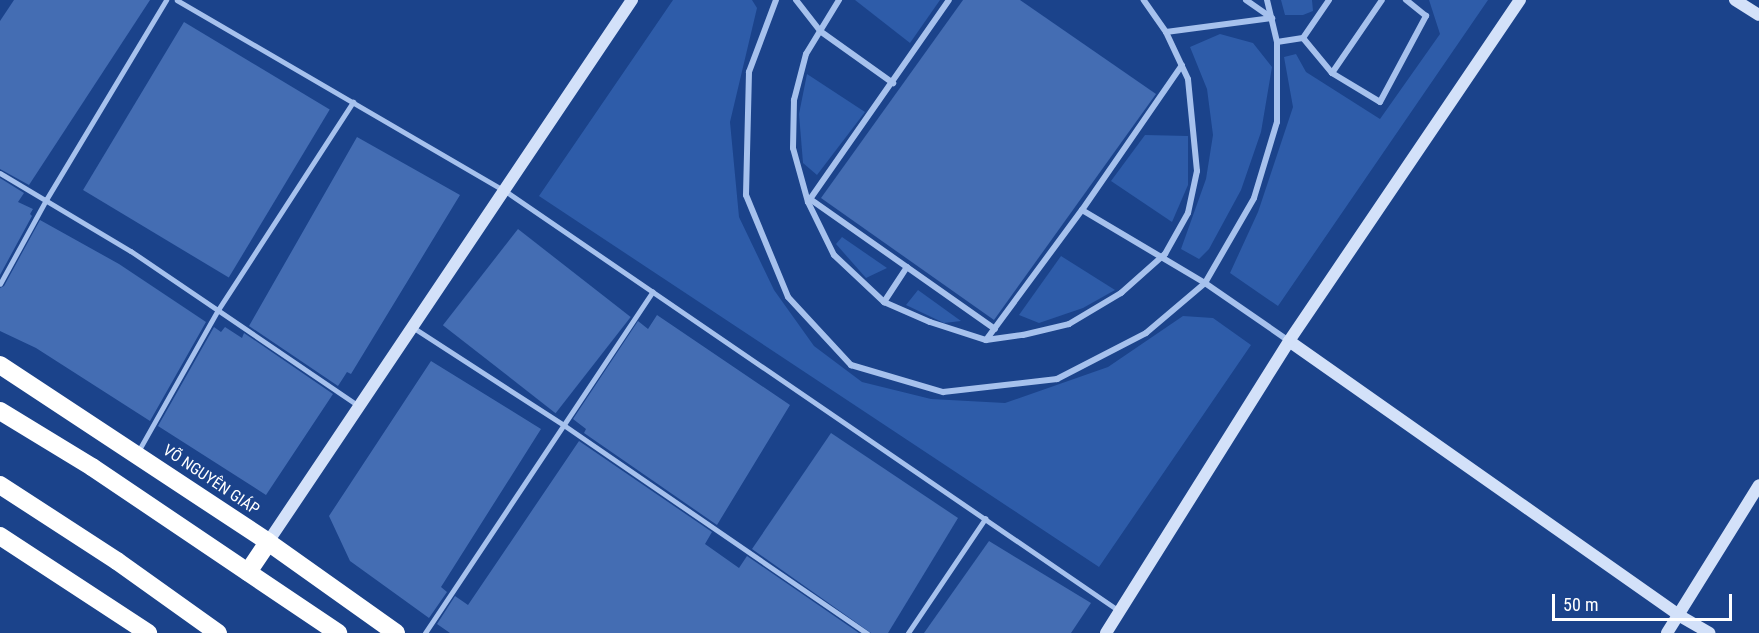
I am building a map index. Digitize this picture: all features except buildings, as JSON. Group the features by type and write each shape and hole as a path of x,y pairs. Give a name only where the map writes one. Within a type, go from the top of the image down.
{"highway":[{"name":"VÕ NGUYÊN GIÁP","path":"0,365 268,542 396,633"},
{"path":"0,411 92,467 338,633"},
{"path":"0,485 117,561 218,633"},
{"path":"0,536 147,633"},
{"path":"248,572 268,542"}],"street":[{"path":"268,542 632,0"},
{"path":"776,0 749,72 746,195 789,297 850,365 943,392 1057,379 1146,333 1205,283 1254,198 1277,122 1277,42 1267,0"},
{"path":"796,0 819,31 893,83"},
{"path":"839,0 806,54 794,100 793,148 809,200 834,255 884,302 930,322 987,340 1023,335 1069,324 1121,293 1162,256 1188,213 1197,171 1188,79 1166,32 1144,0"},
{"path":"809,200 949,0"},
{"path":"1246,0 1272,18"},
{"path":"1277,42 1304,38 1329,0"},
{"path":"1332,73 1382,0"},
{"path":"1304,38 1332,73 1380,102 1426,16 1406,0"},
{"path":"1106,633 1289,341 1520,0"},
{"path":"1735,0 1759,15"},
{"path":"1166,32 1272,18"},
{"path":"987,340 1082,210 1182,65"},
{"path":"809,200 995,329"},
{"path":"1082,210 1205,283 1680,616 1710,633"},
{"path":"884,302 907,267"},
{"path":"1667,633 1680,616 1759,485"}],"lane":[{"path":"0,284 46,200 166,0"},
{"path":"177,0 504,190 1119,611"},
{"path":"136,454 218,310 352,102"},
{"path":"0,173 131,251 359,406"},
{"path":"425,633 652,292"},
{"path":"412,327 564,425 867,633"},
{"path":"908,633 985,519"}],"shaded area":[{"path":"673,0 752,0 757,8 730,122 739,217 774,290 814,346 862,382 931,399 1005,403 1108,367 1183,316 1213,318 1251,345 1099,567 539,196"},
{"path":"855,0 940,0 910,43"},
{"path":"1281,0 1312,0 1313,11 1303,15 1285,15"},
{"path":"1429,0 1488,0 1278,306 1230,273 1258,212 1293,107 1284,57 1296,54 1306,72 1380,119 1440,34"},
{"path":"1220,34 1253,43 1272,67 1261,132 1241,190 1209,249 1199,259 1181,249 1206,179 1213,135 1207,89 1190,47"},
{"path":"807,74 865,112 817,175 803,163 799,114"},
{"path":"1145,135 1188,136 1188,185 1172,222 1111,181"},
{"path":"842,237 887,268 866,278 836,244"},
{"path":"1061,256 1115,290 1083,308 1039,323 1019,315"},
{"path":"918,290 961,321 944,323 906,305"}]}
